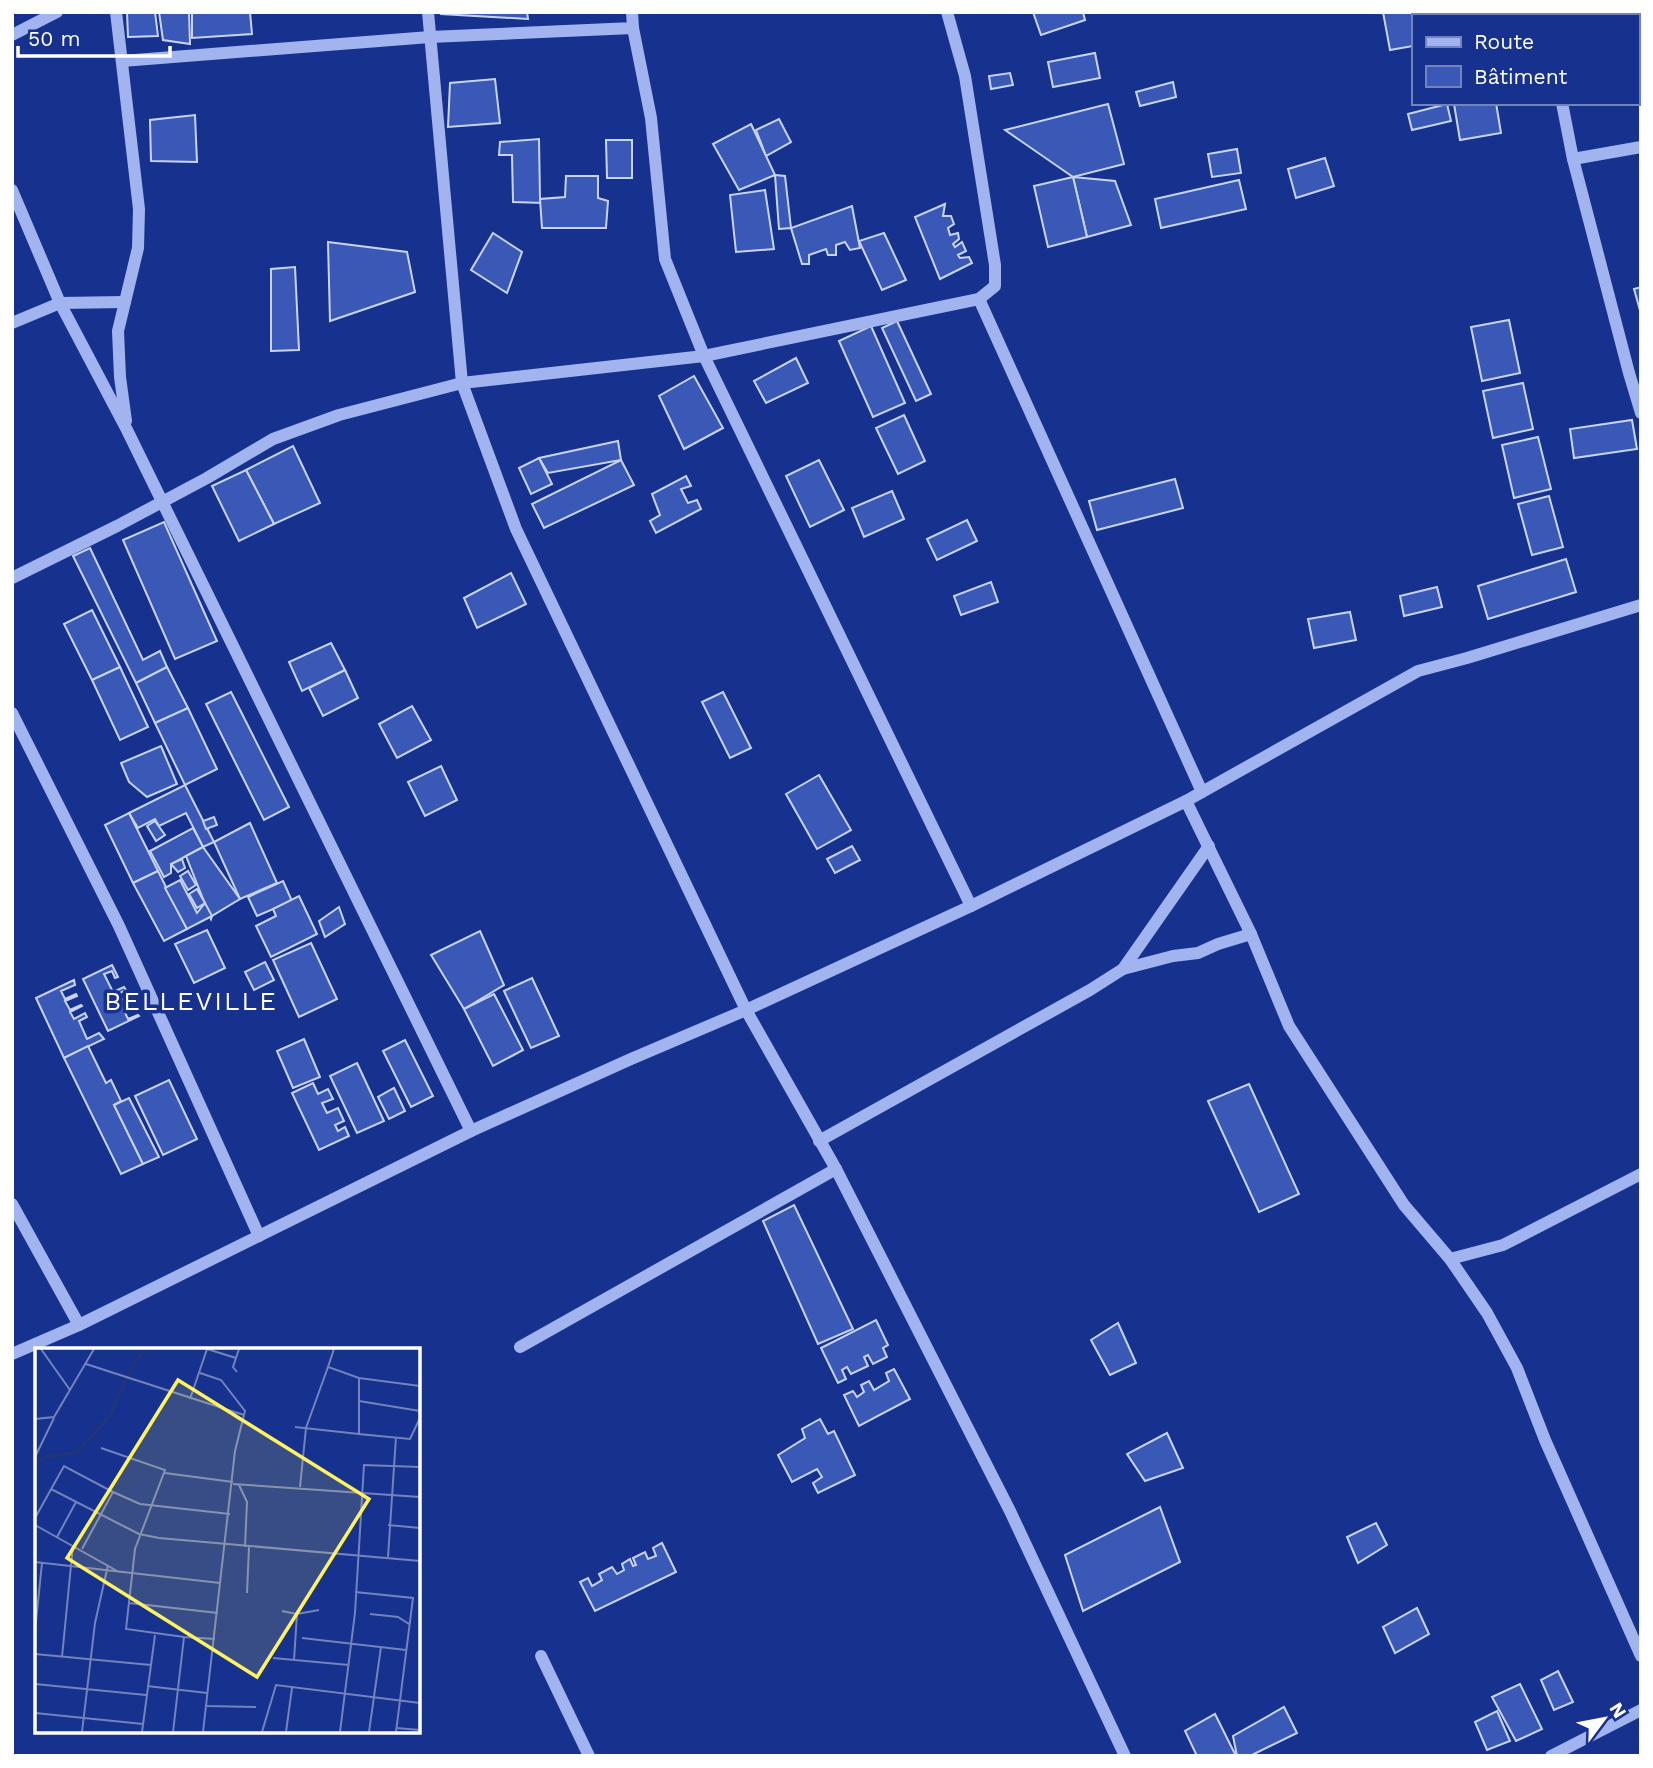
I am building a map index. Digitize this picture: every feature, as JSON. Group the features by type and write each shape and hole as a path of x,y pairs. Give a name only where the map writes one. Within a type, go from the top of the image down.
{"street":[{"path":"12,35 57,12"},
{"path":"116,12 139,209 138,248 118,331 120,377 127,430"},
{"path":"428,12 462,383 516,529 746,1010 836,1169 1010,1511 1125,1756"},
{"path":"632,12 651,118 665,259 704,356 971,906"},
{"path":"12,578 117,526 273,439 339,415 462,383 704,356 979,299 995,286 995,265 965,76 947,12"},
{"path":"122,61 430,37 633,28"},
{"path":"1562,105 1573,159 1641,413"},
{"path":"1573,159 1641,147"},
{"path":"12,190 60,303 127,430 471,1131"},
{"path":"979,299 1202,792"},
{"path":"12,323 60,303 125,302"},
{"path":"12,1354 79,1325 471,1131 746,1010 971,906 1186,801 1418,671 1641,606"},
{"path":"12,713 119,926 259,1236"},
{"path":"1186,801 1251,934 1289,1026 1404,1205 1450,1259 1487,1313 1517,1368 1545,1440 1641,1656"},
{"path":"1123,969 1209,846"},
{"path":"819,1141 1123,969 1173,956 1198,953 1251,934"},
{"path":"520,1347 836,1169"},
{"path":"1450,1259 1503,1245 1641,1174"},
{"path":"12,1204 79,1325"},
{"path":"541,1656 589,1756"},
{"path":"1551,1756 1641,1710"}],"building":[{"path":"127,12 155,12 158,36 128,37"},
{"path":"159,12 189,12 190,44 163,40"},
{"path":"192,12 250,12 252,34 192,38"},
{"path":"527,12 528,19 441,14"},
{"path":"1033,12 1083,12 1085,20 1041,35"},
{"path":"1383,12 1430,12 1412,14 1412,46 1390,50"},
{"path":"1430,12 1476,14 1430,14"},
{"path":"1476,12 1510,14 1476,14"},
{"path":"1095,53 1100,78 1053,87 1048,62"},
{"path":"1010,73 1013,85 991,89 989,76"},
{"path":"495,79 500,123 448,127 450,83"},
{"path":"1173,82 1176,97 1140,106 1136,92"},
{"path":"1108,104 1124,164 1073,177 1005,130"},
{"path":"1447,105 1451,121 1412,130 1408,114"},
{"path":"1454,105 1496,105 1501,133 1460,140"},
{"path":"195,115 197,162 151,161 150,120"},
{"path":"779,119 791,142 766,156 756,130"},
{"path":"751,124 775,175 739,190 713,144"},
{"path":"539,139 540,199 543,203 513,202 512,155 499,155 500,142"},
{"path":"606,140 632,140 632,178 607,178"},
{"path":"1237,149 1241,173 1212,177 1208,154"},
{"path":"1325,158 1334,186 1296,198 1288,169"},
{"path":"775,175 785,176 791,228 779,229"},
{"path":"566,176 598,176 598,198 608,201 606,228 542,228 540,199 565,197"},
{"path":"1073,177 1115,181 1131,225 1087,237"},
{"path":"1073,177 1087,237 1048,247 1034,186"},
{"path":"1239,180 1246,209 1161,228 1155,199"},
{"path":"765,190 774,249 736,252 730,195"},
{"path":"945,204 943,216 951,216 954,224 948,228 950,235 958,233 959,239 953,244 955,247 962,242 966,251 958,255 960,258 969,257 972,263 940,279 915,217"},
{"path":"852,206 860,248 850,250 845,242 836,245 836,255 828,255 826,249 809,255 809,264 802,264 791,228"},
{"path":"493,233 522,252 507,293 471,270"},
{"path":"884,233 906,280 882,290 859,241"},
{"path":"328,242 407,252 415,292 330,321"},
{"path":"295,267 299,350 271,351 271,269"},
{"path":"1641,287 1641,314 1634,289"},
{"path":"1509,320 1520,373 1482,381 1471,327"},
{"path":"897,321 931,394 916,401 882,328"},
{"path":"871,326 905,403 873,417 839,341"},
{"path":"796,358 808,383 766,403 754,381"},
{"path":"694,376 723,428 684,449 659,396"},
{"path":"1523,383 1533,429 1493,438 1483,391"},
{"path":"904,415 925,461 898,474 876,428"},
{"path":"1632,420 1637,449 1574,458 1570,429"},
{"path":"1538,437 1551,489 1514,498 1502,445"},
{"path":"618,441 621,460 548,473 539,458"},
{"path":"293,446 320,503 274,524 246,470"},
{"path":"539,458 552,484 531,494 519,468"},
{"path":"621,460 634,485 544,528 532,504"},
{"path":"819,460 844,510 810,527 786,476"},
{"path":"246,470 274,524 239,541 212,486"},
{"path":"686,476 691,486 681,489 688,503 697,500 701,509 656,533 650,521 660,515 652,494"},
{"path":"1175,479 1183,508 1097,530 1089,501"},
{"path":"892,491 904,519 864,537 852,508"},
{"path":"1549,496 1563,547 1532,555 1518,504"},
{"path":"967,520 977,541 937,560 927,539"},
{"path":"164,522 217,641 175,659 123,540"},
{"path":"90,548 143,660 160,651 167,667 136,683 73,556"},
{"path":"1566,559 1576,592 1488,619 1478,586"},
{"path":"511,573 526,604 477,628 464,598"},
{"path":"991,582 998,602 961,615 954,596"},
{"path":"1437,587 1442,607 1404,616 1400,596"},
{"path":"92,610 120,667 92,680 64,624"},
{"path":"1350,612 1356,640 1314,648 1308,619"},
{"path":"331,643 345,670 302,691 289,662"},
{"path":"120,667 148,727 120,740 92,680"},
{"path":"167,667 188,708 155,723 136,683"},
{"path":"345,670 358,698 323,716 309,688"},
{"path":"231,692 289,807 264,820 206,704"},
{"path":"723,692 751,748 730,758 702,702"},
{"path":"412,706 431,740 397,758 379,724"},
{"path":"188,708 217,769 185,785 155,723"},
{"path":"161,746 177,784 147,797 129,782 121,763"},
{"path":"441,766 457,800 425,816 408,782"},
{"path":"819,775 851,830 817,849 786,794"},
{"path":"185,785 214,842 203,847 186,813 159,826 155,819 138,828 129,813"},
{"path":"129,813 158,871 133,883 105,825"},
{"path":"214,817 217,825 206,829 203,821"},
{"path":"155,821 165,835 156,841 147,826"},
{"path":"250,823 277,883 240,899 214,842"},
{"path":"193,828 203,847 171,864 171,873 164,877 150,851"},
{"path":"852,846 860,860 835,873 827,859"},
{"path":"203,847 240,899 211,919 186,856"},
{"path":"182,859 185,868 178,872 171,864"},
{"path":"158,871 187,929 164,941 133,883"},
{"path":"188,871 196,885 188,890 180,876"},
{"path":"180,880 197,913 205,903 212,916 187,929 165,888"},
{"path":"283,881 292,901 257,916 248,897"},
{"path":"197,889 205,903 197,908 189,894"},
{"path":"299,896 317,934 271,957 256,926 276,916 273,909"},
{"path":"339,907 345,924 325,937 319,921"},
{"path":"207,930 225,968 194,983 175,944"},
{"path":"480,931 504,985 464,1009 431,955"},
{"path":"311,943 337,999 299,1017 273,960"},
{"path":"265,962 274,980 254,990 245,972"},
{"path":"112,965 118,977 115,978 112,971 104,974 113,992 124,987 126,990 116,995 131,1001 122,1006 128,1019 139,1016 108,1031 83,979"},
{"path":"532,978 559,1036 531,1048 504,991"},
{"path":"74,980 75,985 61,991 65,999 76,994 77,996 65,1001 70,1010 82,1006 70,1012 74,1019 85,1013 87,1017 79,1021 87,1039 99,1033 104,1039 64,1058 36,998"},
{"path":"494,994 523,1050 493,1066 464,1009"},
{"path":"304,1039 320,1077 293,1088 277,1051"},
{"path":"405,1040 433,1096 411,1107 383,1051"},
{"path":"88,1046 106,1083 111,1080 121,1101 114,1105 143,1164 121,1174 64,1058"},
{"path":"357,1063 384,1121 357,1133 330,1076"},
{"path":"169,1080 197,1139 163,1155 135,1096"},
{"path":"313,1083 318,1094 328,1089 333,1099 322,1103 327,1113 338,1108 344,1121 335,1125 338,1131 345,1127 349,1136 319,1150 292,1093"},
{"path":"1249,1084 1299,1194 1259,1212 1208,1101"},
{"path":"394,1088 405,1111 389,1119 378,1097"},
{"path":"129,1098 159,1157 143,1164 114,1105"},
{"path":"794,1205 853,1329 818,1344 763,1221"},
{"path":"876,1320 888,1345 883,1348 887,1357 873,1364 868,1355 864,1357 868,1366 851,1374 847,1367 842,1370 846,1379 838,1383 821,1348"},
{"path":"1118,1323 1136,1363 1110,1375 1091,1340"},
{"path":"894,1369 910,1399 859,1426 844,1395 853,1391 857,1397 864,1392 861,1385 869,1381 874,1390 889,1381 886,1373"},
{"path":"820,1419 828,1434 834,1431 855,1475 818,1493 813,1483 822,1477 817,1469 792,1482 778,1455 805,1438 802,1429"},
{"path":"1167,1433 1183,1468 1145,1481 1127,1454"},
{"path":"1160,1507 1180,1562 1083,1611 1065,1555"},
{"path":"1376,1523 1387,1545 1358,1563 1347,1537"},
{"path":"662,1543 676,1572 595,1611 580,1582 588,1578 592,1586 602,1580 599,1574 612,1567 617,1574 624,1570 622,1564 630,1559 633,1566 636,1565 633,1558 645,1552 648,1559 656,1556 653,1548"},
{"path":"1417,1608 1429,1634 1395,1653 1383,1627"},
{"path":"1558,1671 1573,1702 1554,1710 1541,1680"},
{"path":"1520,1684 1542,1729 1516,1741 1492,1697"},
{"path":"1284,1707 1297,1733 1250,1756 1237,1756 1233,1736"},
{"path":"1497,1711 1510,1741 1487,1750 1475,1722"},
{"path":"1215,1714 1236,1756 1197,1756 1185,1731"}],"district":[{"name":"BELLEVILLE","path":"191,1001"}]}
